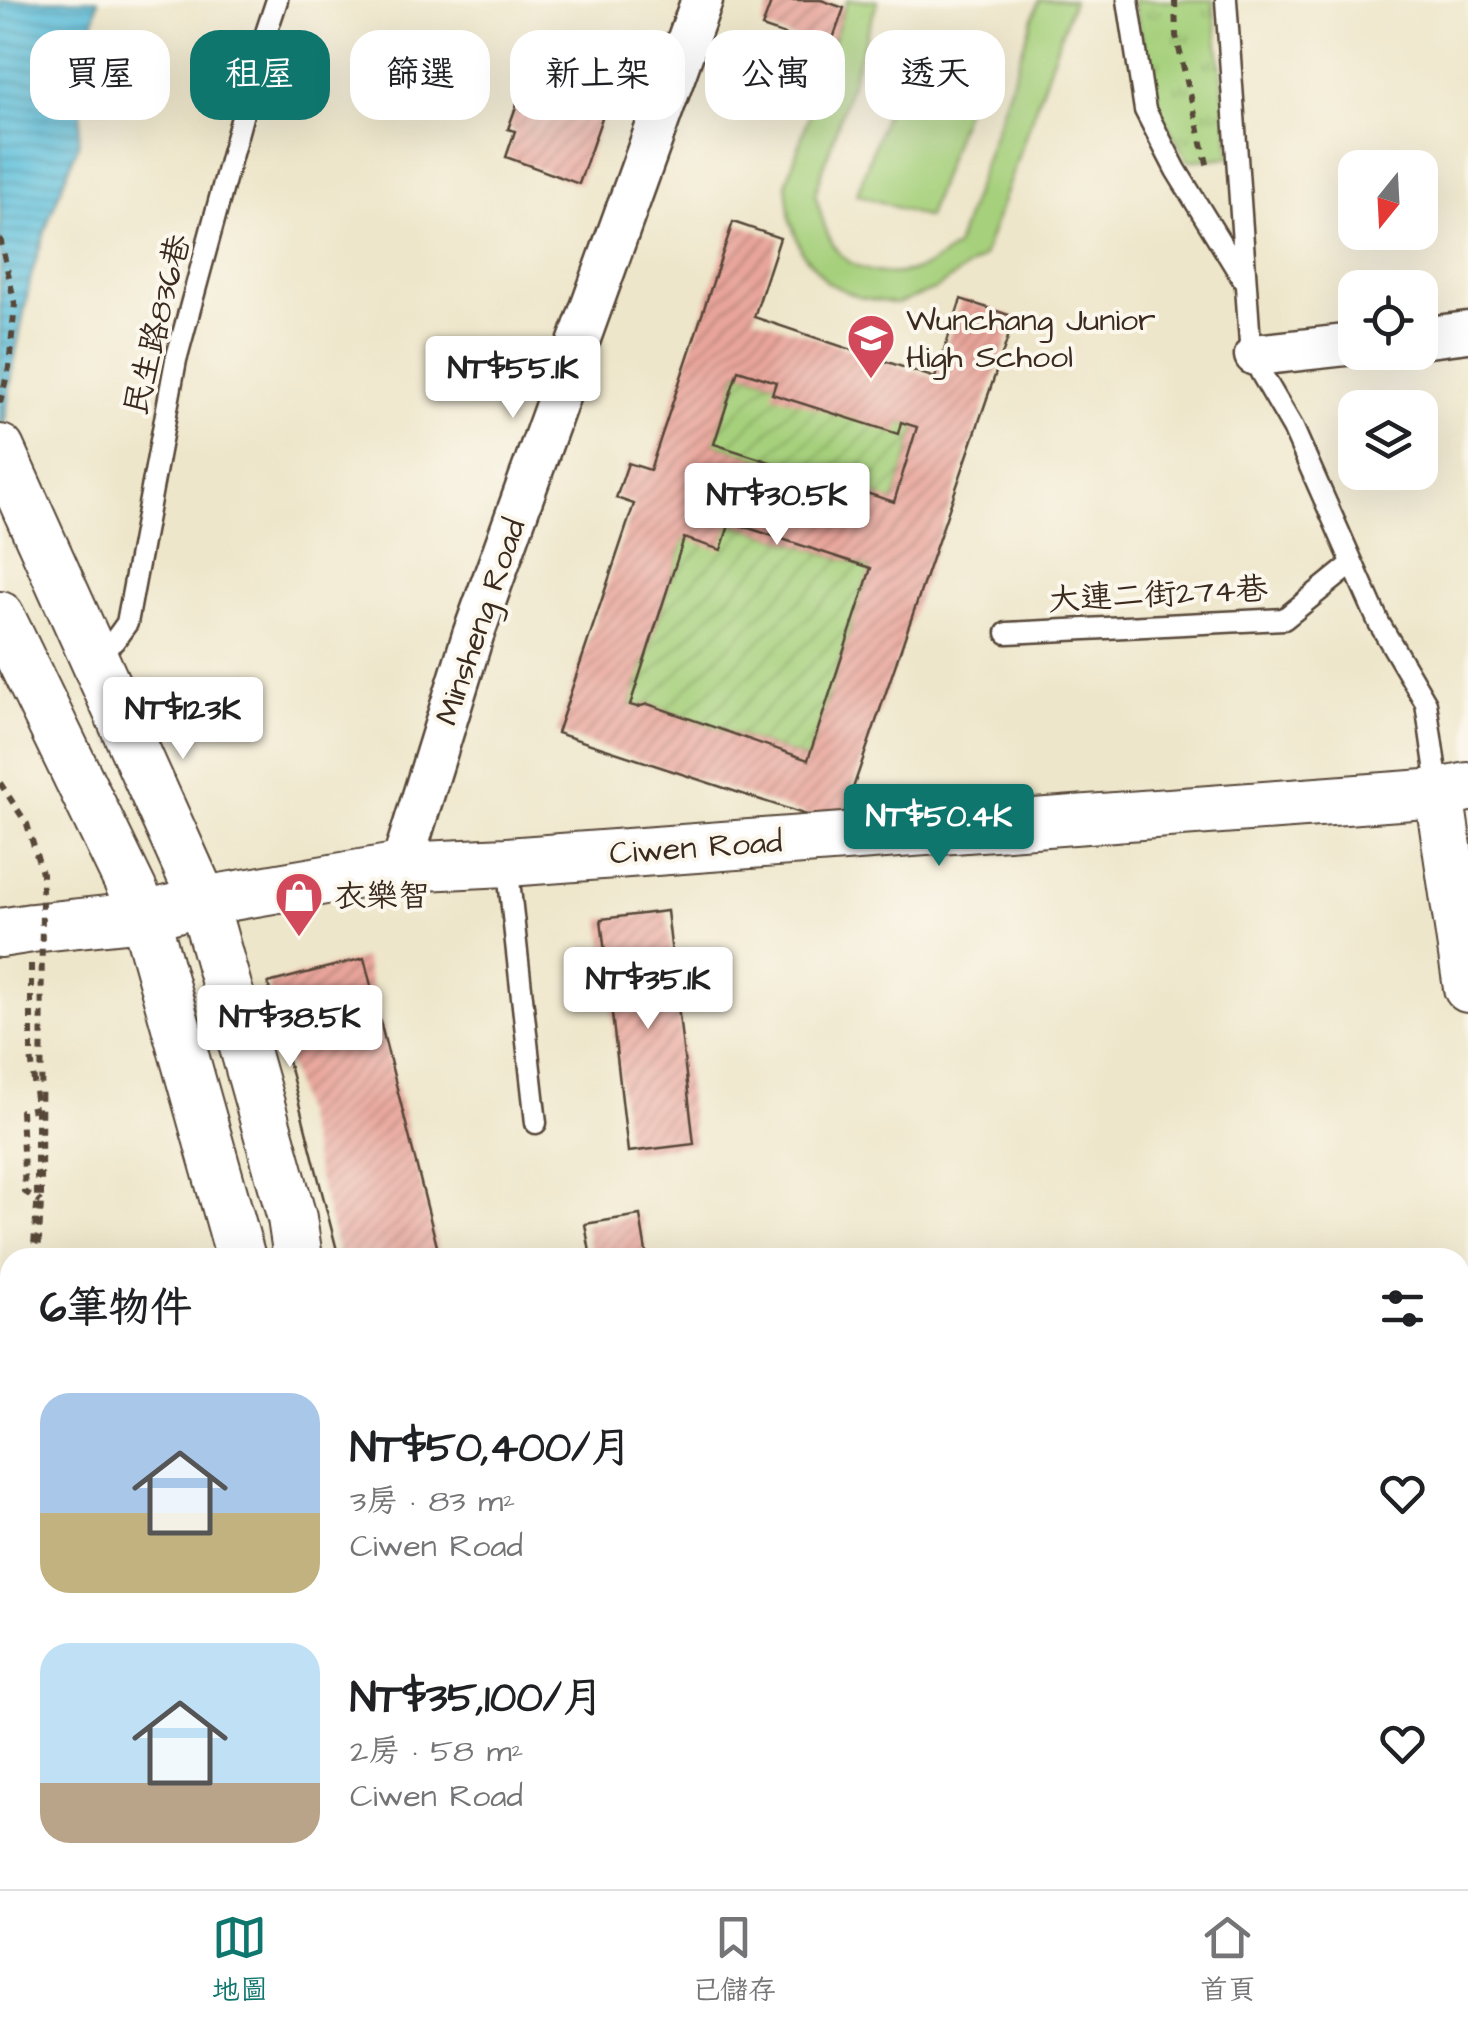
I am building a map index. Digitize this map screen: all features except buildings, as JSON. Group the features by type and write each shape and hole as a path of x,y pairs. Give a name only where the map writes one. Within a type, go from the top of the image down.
{"street":[{"name":"Minsheng Road","path":"401,867 473,635 702,0"},
{"path":"1438,336 1468,332"},
{"path":"1255,355 1338,346"},
{"path":"9,467 203,901 292,1218 296,1248"},
{"path":"0,616 145,916 238,1248"},
{"path":"1454,790 1468,988"},
{"name":"Ciwen Road","path":"401,867 1454,790"},
{"path":"13,931 145,916 203,901 401,867"}],"lane":[{"name":"民生路836巷","path":"93,655 114,641 127,623 176,360 276,0"},
{"path":"1128,0 1145,110 1176,170 1248,287"},
{"path":"1226,0 1250,344 1261,373 1293,428 1379,623 1426,703 1454,790"},
{"name":"大連二街274巷","path":"1008,633 1284,619 1352,564"},
{"path":"506,862 536,1123"}],"path":[{"path":"1176,0 1176,36 1210,180"},
{"path":"0,238 15,304 9,367 0,403"},
{"path":"0,783 27,824 42,873 41,1202 37,1248"},
{"path":"13,931 37,1108 36,1248"},
{"path":"37,1108 20,1111 24,1192 41,1202"}],"green space":[{"path":"847,0 878,0 865,30 845,102 845,30 837,30"},
{"path":"1039,0 1073,0 983,257 934,290 897,304 858,297 828,283 802,252 790,220 786,185 807,120 839,120 815,194 834,247 857,266 878,272 900,273 935,261 956,247 999,120 1005,120 1005,101"},
{"path":"1133,0 1213,0 1231,157 1188,161 1158,109"},
{"path":"883,120 961,120 927,218 857,194"},
{"path":"738,370 917,427 894,502 714,444"},
{"path":"730,522 871,568 808,760 648,704 630,705 684,538"}],"water":[{"path":"0,0 98,0 92,30 30,30 30,120 81,120 78,145 31,276 0,454"}],"place":[{"name":"Wunchang Junior High School","path":"871,380"},
{"name":"衣樂智","path":"299,938"}]}
